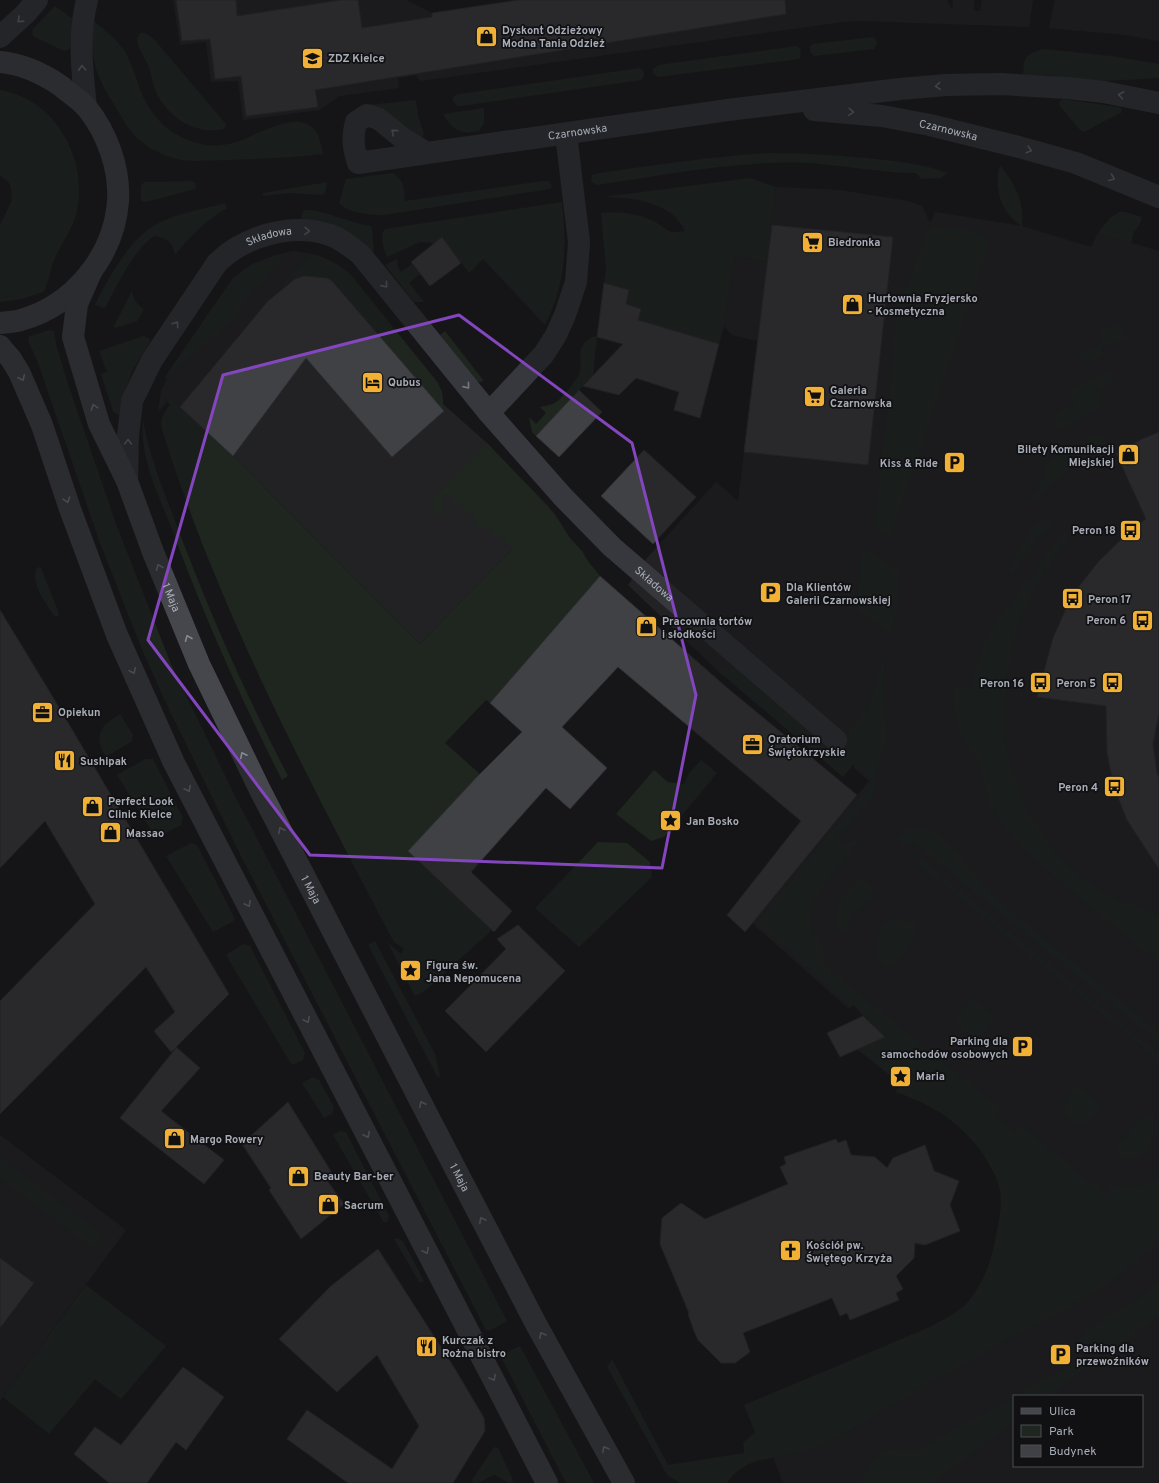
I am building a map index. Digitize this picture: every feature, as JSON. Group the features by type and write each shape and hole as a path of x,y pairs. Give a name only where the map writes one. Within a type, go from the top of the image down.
{"main road":[{"path":"0,62 21,65 38,72 68,91 86,107 100,128 110,148 116,169 118,200 111,237 92,272 70,295 49,309 20,321 0,323"},
{"name":"1 Maja","path":"92,272 77,304 73,337 99,424 127,481 153,552 199,664 231,732 533,1317 624,1483"},
{"path":"0,346 11,359 19,372 42,425 70,509 118,635 174,762 547,1483"}],"street":[{"path":"0,37 25,14 37,0"},
{"path":"86,107 81,68 81,39 84,10 87,0"},
{"name":"Czarnowska","path":"427,153 401,137 379,119 367,115 356,122 353,133 353,148 358,164 728,110 900,89 977,84 1010,84 1084,89 1159,103"},
{"name":"Czarnowska","path":"728,110 841,112 914,121 1019,147 1076,164 1159,197"},
{"path":"489,413 544,354 565,315 576,282 579,242 566,134"},
{"name":"Składowa","path":"127,481 128,436 132,401 152,360 217,262 226,254 242,245 261,236 270,234 293,231 313,231 338,238 354,249 364,259 489,413 564,497 612,547 836,740"}],"highlighted area":[{"path":"459,315 632,443 696,695 662,868 310,855 148,640 223,375"}],"shaded area":[{"path":"173,0 406,0 432,13 519,0 947,0 952,10 953,0 974,0 974,11 980,11 982,0 1033,0 1029,27 861,21 843,22 420,81 416,75 398,78 399,88 339,96 320,110 243,120 238,81 211,82 206,42 180,45"},
{"path":"1055,0 1159,0 1159,41 1125,35 1049,28"},
{"path":"776,187 840,190 908,201 922,206 930,223 935,212 1022,226 1091,247 1098,233 1159,251 1159,1483 783,1483 769,1446 1146,1236 862,1015 854,1005 849,1009 752,923 869,781 854,768 856,746 868,708 825,761 718,671 628,585 646,559 716,482 738,501 758,341 732,335 724,326 734,256 767,261"},
{"path":"293,251 318,255 338,265 350,274 438,383 442,392 443,404 487,443 550,508 420,644 233,456 170,398 158,412 161,391 167,378 167,374 233,278 252,264 276,255"},
{"path":"0,1135 126,1230 0,1401"}],"green space":[{"path":"55,6 72,18 70,48 64,51 33,36 32,30"},
{"path":"94,21 123,48 134,71 140,90 156,118 180,137 205,145 224,145 237,142 276,126 297,122 307,124 314,129 319,138 323,154 275,158 192,161 171,157 151,148 137,138 130,129 102,83 93,55"},
{"path":"141,33 145,33 153,38 225,123 226,126 224,129 202,130 192,127 182,122 166,108 155,89 148,66 139,48 137,40"},
{"path":"873,37 876,39 877,43 874,49 814,56 810,50 810,46 813,44"},
{"path":"797,46 801,52 799,59 658,77 653,73 653,69 659,65"},
{"path":"1043,49 1112,56 1159,64 1159,78 1103,81 1047,75 1023,75 1024,64 1027,57 1032,53"},
{"path":"640,68 643,70 644,74 641,80 461,106 457,106 452,100 454,96 459,94"},
{"path":"0,90 20,96 37,105 51,118 63,134 72,152 77,171 79,191 75,217 70,230 54,260 43,292 22,299 0,302 0,225 11,202 12,195 10,184 0,175"},
{"path":"1062,99 1119,107 1122,109 1121,113 1084,132 1080,130 1060,106 1059,102"},
{"path":"416,100 418,116 424,134 422,137 368,105"},
{"path":"484,108 484,123 479,131 462,132 457,130 450,124 443,114"},
{"path":"770,153 830,155 887,160 918,165 947,173 941,178 921,179 916,173 889,172 821,164 781,163 702,169 596,185 591,181 592,175 600,173 706,159"},
{"path":"1000,165 1014,186 1020,201 1022,209 1022,226 1009,214 1000,199 998,191 998,173"},
{"path":"393,173 402,182 405,201 543,181 549,181 552,186 550,189 384,215 366,214 353,211 339,203 346,179"},
{"path":"750,178 776,187 767,261 734,256 724,326 719,344 638,320 640,309 626,304 629,290 604,283 606,269 601,213 620,212 633,214 651,220 666,230 674,232 685,231 679,221 671,213 661,207 638,200 603,197"},
{"path":"191,181 196,183 195,189 146,202 141,201 141,186 144,182"},
{"path":"327,182 325,193 322,195 289,193 263,196 263,193"},
{"path":"562,202 564,219 564,250 561,280 552,310 545,325 483,259 469,273 442,237 435,243 420,242 387,257 383,247 382,235 385,229"},
{"path":"225,203 227,208 199,229 186,241 175,255 169,241 163,238 154,236 146,242 132,259 105,308 95,305 109,278 124,255 147,230 178,215"},
{"path":"303,211 321,212 371,226 374,252 333,225 326,222 301,220"},
{"path":"1119,212 1125,212 1142,217 1140,224 1134,232 1131,243 1098,233 1110,218"},
{"path":"934,226 960,229 980,234 986,239 988,248 891,536 874,529 898,306 927,233"},
{"path":"276,255 281,256 281,258 260,287 258,285 229,324 227,324 167,378 165,377 233,278 252,264"},
{"path":"313,255 327,259 350,274 438,383 442,392 444,411 332,281 319,276 304,276 293,280 280,290 279,288 306,259"},
{"path":"397,259 398,267 401,272 412,264 420,274 409,283 424,302 414,302 385,265"},
{"path":"132,291 136,302 144,309 137,321 115,328 114,326"},
{"path":"1121,323 1126,339 1101,348 1103,355 1083,364 1078,354 1103,342 1099,331"},
{"path":"49,330 54,331 57,348 67,381 116,524 171,664 236,798 507,1321 491,1330 486,1330 240,854 165,701 141,647 100,543 37,360 29,343 28,337"},
{"path":"445,331 484,381 479,382 475,380 440,335"},
{"path":"144,336 151,340 133,370 119,415 116,414 113,411 101,374 107,372 99,351"},
{"path":"592,337 597,337 593,375 536,436 532,432 529,417 536,424 546,413 540,407 555,403 572,385 579,374 581,350 586,341"},
{"path":"1109,371 1114,382 1097,389 1104,404 1058,431 1051,422 1058,418 1055,413 1075,402 1069,391"},
{"path":"170,397 233,456 420,644 513,548 489,528 474,526 475,514 465,513 465,505 455,505 455,496 443,495 441,518 433,510 434,498 487,443 554,513 570,538 582,551 600,576 490,703 486,700 445,743 480,774 409,851 492,930 426,990 415,996 407,981 420,973 413,960 400,967 388,943 401,954 404,949 394,942 389,933 294,749 264,687 209,561 184,496 161,426 164,414 170,405 167,401"},
{"path":"143,420 157,474 215,622 257,715 288,776 282,780 251,718 223,655 196,592 155,488 144,447"},
{"path":"1096,435 1097,438 1102,435 1106,443 1087,455 1052,485 1035,502 1030,497 1039,487 1037,484 1046,475 1041,469 1065,449 1068,453"},
{"path":"1048,516 1055,521 1039,537 1014,573 1009,574 1008,569 1027,536 1038,521 1041,523"},
{"path":"1064,532 1070,538 1035,588 1024,610 1014,640 1010,656 1006,687 1005,740 1016,779 1030,814 1050,845 1062,859 1081,877 1105,893 1124,904 1126,899 1159,917 1159,962 1055,878 1023,847 1000,821 988,801 982,770 978,761 964,741 958,729 954,708 953,686 970,687 985,642 999,617 1012,603 1027,580 1030,581 1045,555"},
{"path":"862,547 898,570 898,608 891,633 856,609"},
{"path":"38,567 41,568 58,611 59,615 57,617 54,616 37,587 35,575"},
{"path":"887,648 883,681 887,736 886,745 877,767 875,790 872,797 837,839 845,845 848,842 862,838 815,896 812,905 810,918 811,927 823,949 825,966 1001,1109 995,1117 1015,1132 1021,1125 1106,1195 1112,1185 1124,1187 1136,1186 1148,1184 1159,1178 1159,1237 1138,1260 1097,1291 901,1399 838,1437 820,1446 802,1452 748,1464 733,1475 727,1483 680,1483 667,1475 607,1367 612,1359 668,1465 744,1453 743,1443 755,1432 744,1405 930,1327 953,1314 966,1304 981,1283 993,1249 1000,1216 1001,1196 997,1180 983,1154 965,1133 933,1108 895,1092 902,1085 857,1049 884,1037 854,1005 850,1006 757,923 872,781 853,765 843,777 718,671 739,667 835,748 868,707"},
{"path":"120,714 133,735 132,741 106,757 99,737 103,727"},
{"path":"145,759 153,759 183,818 181,825 156,838 117,775"},
{"path":"701,760 717,773 664,837 651,841 616,814 654,770 668,782 684,784 689,773"},
{"path":"918,827 928,830 943,839 973,873 1010,910 1159,1032 1159,1043 912,841 903,844 895,839 906,829"},
{"path":"598,842 627,843 650,862 652,877 579,947 535,908"},
{"path":"191,843 197,845 235,919 213,932 166,856"},
{"path":"911,850 1159,1054 1159,1061 908,856"},
{"path":"861,877 870,886 875,898 863,904 853,915 847,932 844,933 838,926 835,919 836,912 843,898"},
{"path":"896,919 915,923 917,933 896,961 892,965 886,965 880,960 875,948 877,935 885,924"},
{"path":"375,941 435,1054 440,1075 438,1078 368,945"},
{"path":"243,944 250,946 305,1053 303,1060 292,1065 226,955"},
{"path":"972,997 996,1017 982,1035 970,1036 959,1028 958,1015"},
{"path":"313,1077 319,1080 334,1107 332,1114 324,1118 302,1083"},
{"path":"1077,1085 1103,1106 1089,1123 1077,1124 1065,1115 1065,1101"},
{"path":"1144,1115 1153,1119 1153,1136 1150,1144 1139,1156 1133,1159 1125,1159 1118,1155 1118,1145"},
{"path":"340,1131 346,1132 389,1216 388,1221 384,1223 333,1135"},
{"path":"0,1157 104,1235 94,1249 0,1178"},
{"path":"396,1238 403,1241 424,1281 420,1283 394,1239"},
{"path":"1159,1281 1159,1315 1112,1350 1070,1353 1088,1328 1134,1302"},
{"path":"86,1285 166,1346 121,1399 95,1379 49,1434 3,1397"},
{"path":"520,1346 594,1483 566,1483 500,1355"},
{"path":"1097,1360 1050,1395 1017,1395 1076,1362"},
{"path":"1013,1398 1013,1423 932,1483 861,1483 863,1475 871,1461 887,1450 919,1449"},
{"path":"494,1447 498,1448 513,1480 512,1483 507,1482 495,1475 483,1481 473,1483 472,1480"}],"building":[{"path":"176,0 236,0 237,16 341,0 358,0 362,28 432,17 432,13 519,0 785,0 786,14 315,90 318,107 246,116 241,76 215,79 210,39 182,41"},
{"name":"Galeria Czarnowska","path":"772,225 893,237 868,465 744,452"},
{"path":"442,237 461,263 430,286 411,262"},
{"name":"Qubus","path":"304,276 327,278 332,281 444,411 392,457 306,358 233,456 180,407 268,301 295,279"},
{"path":"604,283 629,290 626,304 641,309 638,320 719,344 700,418 674,410 679,392 636,378 619,395 583,386 623,344 597,337"},
{"path":"579,390 602,412 559,457 536,436"},
{"path":"1159,432 1159,713 1153,744 1159,778 1159,869 1127,820 1114,787 1107,753 1106,706 1037,697 1053,638 1065,611 1080,585 1099,561 1131,530 1146,519 1116,453"},
{"path":"644,450 696,497 653,544 601,496"},
{"path":"600,576 725,686 857,795 745,932 727,915 801,821 618,667 562,727 607,768 570,809 546,788 471,872 512,911 494,932 408,851 475,779 522,732 490,703"},
{"path":"0,610 229,994 176,1047 200,1068 161,1111 224,1160 204,1184 120,1118 176,1048 171,1052 154,1031 175,1012 146,967 0,1114 0,1001 95,904 45,821 0,868"},
{"path":"518,925 565,971 486,1052 445,1011 506,949 497,939"},
{"path":"863,1016 885,1037 840,1057 827,1033"},
{"path":"288,1102 332,1173 326,1179 344,1204 301,1239 269,1190 271,1188 242,1144"},
{"name":"Kościół pw. Świętego Krzyża","path":"836,1139 838,1143 846,1140 851,1155 875,1157 887,1168 893,1158 925,1145 934,1171 959,1181 950,1205 960,1231 925,1245 915,1243 914,1258 896,1276 903,1289 896,1293 899,1300 850,1320 847,1313 840,1316 832,1298 743,1333 750,1352 735,1363 721,1363 698,1340 694,1331 688,1314 689,1313 660,1244 662,1218 681,1203 705,1219 788,1184 780,1167 786,1164 784,1157"},
{"path":"378,1249 455,1369 484,1418 485,1431 453,1483 348,1483 287,1439 307,1410 392,1469 419,1426 377,1355 337,1392 279,1339 331,1286"},
{"path":"0,1258 34,1283 0,1328"},
{"path":"183,1367 224,1397 186,1450 176,1442 147,1483 109,1483 74,1454 95,1427 121,1445"}],"place":[{"name":"Dyskont Odzieżowy Modna Tania Odzież","path":"487,36"},
{"name":"ZDZ Kielce","path":"313,58"},
{"name":"Biedronka","path":"812,242"},
{"name":"Hurtownia Fryzjersko - Kosmetyczna","path":"852,304"},
{"name":"Qubus","path":"373,382"},
{"name":"Galeria Czarnowska","path":"814,396"},
{"name":"Bilety Komunikacji Miejskiej","path":"1129,455"},
{"name":"Kiss & Ride","path":"954,463"},
{"name":"Peron 18","path":"1131,530"},
{"name":"Dla Klientów Galerii Czarnowskiej","path":"770,593"},
{"name":"Peron 17","path":"1072,599"},
{"name":"Peron 6","path":"1142,620"},
{"name":"Pracownia tortów i słodkości","path":"647,627"},
{"name":"Peron 16","path":"1040,683"},
{"name":"Peron 5","path":"1112,683"},
{"name":"Opiekun","path":"42,712"},
{"name":"Oratorium Świętokrzyskie","path":"753,745"},
{"name":"Sushipak","path":"64,761"},
{"name":"Peron 4","path":"1114,787"},
{"name":"Perfect Look Clinic Kielce","path":"93,807"},
{"name":"Jan Bosko","path":"671,821"},
{"name":"Massao","path":"110,833"},
{"name":"Figura św. Jana Nepomucena","path":"411,971"},
{"name":"Parking dla samochodów osobowych","path":"1023,1047"},
{"name":"Maria","path":"900,1076"},
{"name":"Margo Rowery","path":"175,1139"},
{"name":"Beauty Bar-ber","path":"299,1176"},
{"name":"Sacrum","path":"328,1205"},
{"name":"Kościół pw. Świętego Krzyża","path":"790,1251"},
{"name":"Kurczak z Rożna bistro","path":"426,1346"},
{"name":"Parking dla przewoźników","path":"1061,1354"}]}
